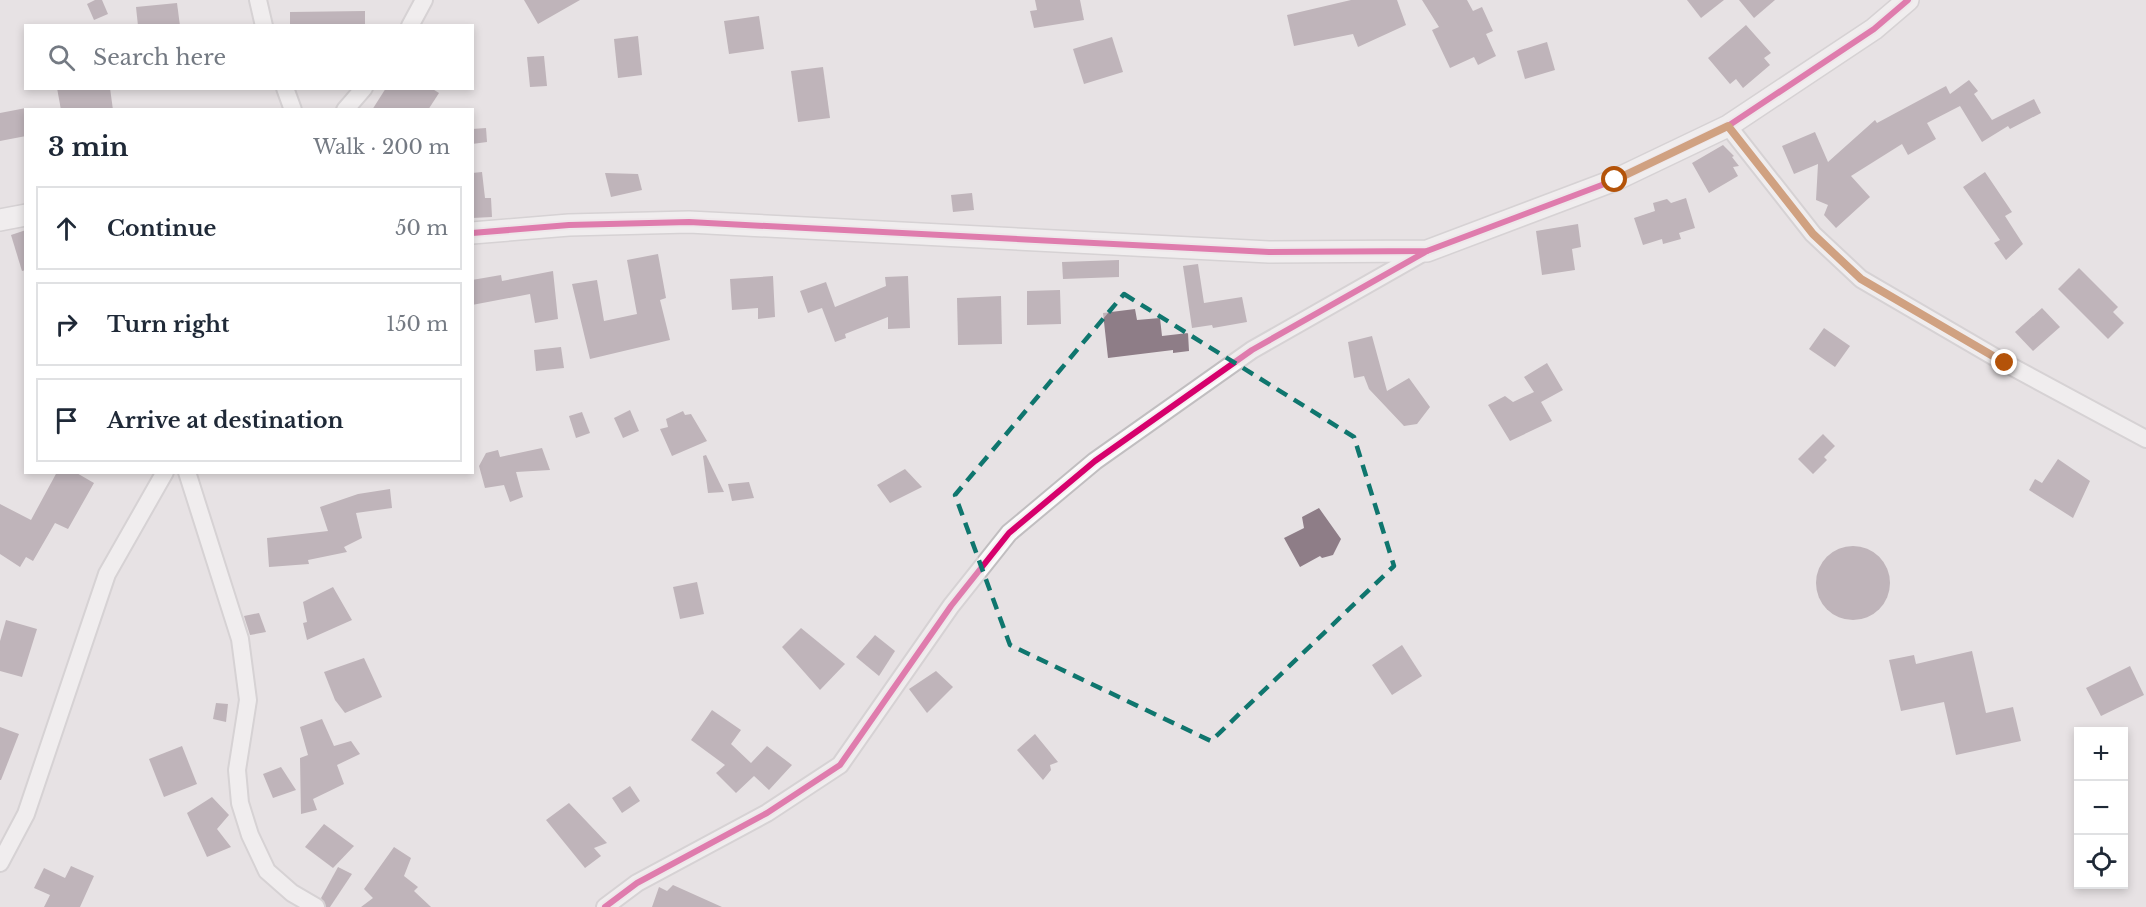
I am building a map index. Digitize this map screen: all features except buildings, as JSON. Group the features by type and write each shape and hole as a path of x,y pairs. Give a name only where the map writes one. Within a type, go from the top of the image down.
{"street":[{"path":"258,0 264,24"},
{"path":"411,24 424,0"},
{"path":"605,907 637,883 767,813 840,765 951,606 1009,532 1095,461 1252,350 1428,250 1615,180 1728,126 1874,29 1908,0"},
{"path":"286,90 292,108"},
{"path":"347,108 362,90"},
{"path":"1728,126 1813,234 1861,279 2005,363 2146,439"},
{"path":"0,220 24,215"},
{"path":"474,233 569,225 689,222 1269,252 1428,250"},
{"path":"0,863 26,814 107,574 164,474"},
{"path":"189,474 240,639 248,700 237,770 240,803 250,834 267,871 292,893 316,907"}],"highlighted area":[{"path":"1124,294 1354,437 1394,566 1211,741 1010,645 955,495"}],"cycle path":[{"path":"474,233 569,225 689,222 1269,252 1427,251 1615,180 1728,126 1874,29 1908,0"},
{"path":"605,907 637,883 767,813 840,765 951,606 1009,533 1095,461 1252,350 1427,251"}],"route":[{"path":"1615,180 1728,126 1813,234 1861,279 2005,363"}]}
